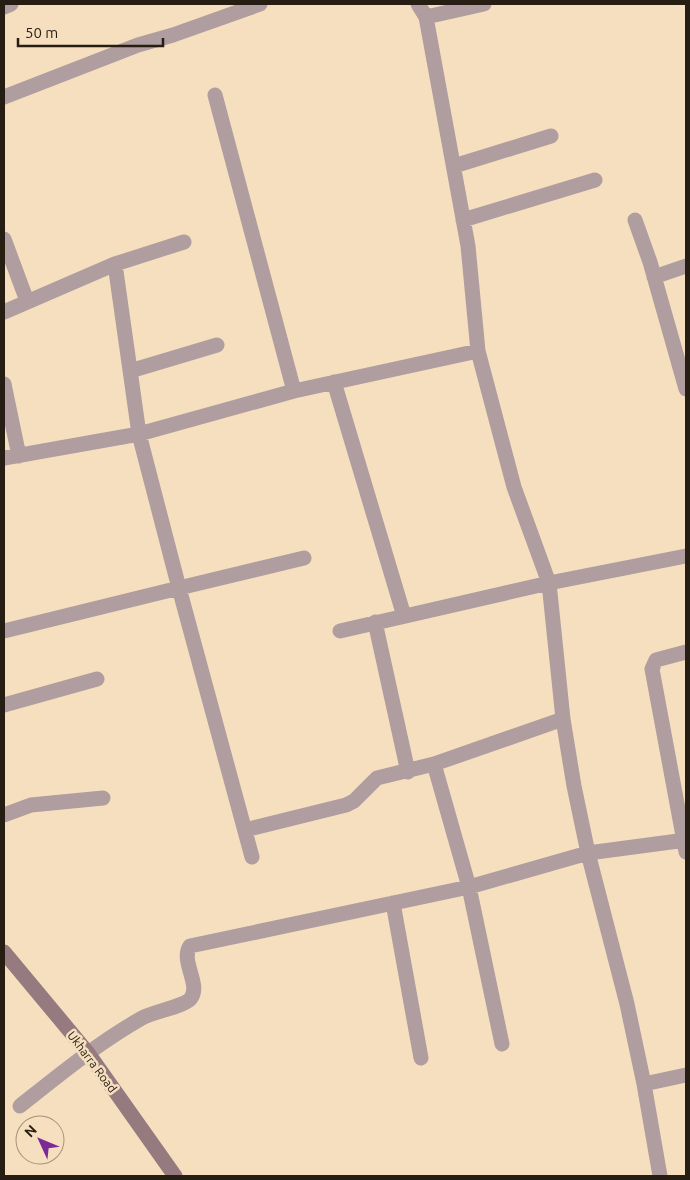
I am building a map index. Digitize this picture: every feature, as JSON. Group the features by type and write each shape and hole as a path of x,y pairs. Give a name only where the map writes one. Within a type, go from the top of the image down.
{"street":[{"path":"4,7 11,4"},
{"path":"4,97 138,45 173,35 260,4"},
{"path":"418,4 426,17 468,246 478,351 514,487 548,583 563,719 574,786 588,853 644,1084 660,1176"},
{"path":"426,17 484,4"},
{"path":"215,95 294,391"},
{"path":"454,166 551,136"},
{"path":"463,220 595,180"},
{"path":"635,220 654,277 686,389"},
{"path":"4,239 27,301"},
{"path":"4,312 115,264 184,242"},
{"path":"115,264 139,434 252,858"},
{"path":"654,277 686,266"},
{"path":"130,371 217,346"},
{"path":"4,458 139,434 294,391 478,351"},
{"path":"334,382 404,616"},
{"path":"4,384 19,456"},
{"path":"340,631 548,583 686,556"},
{"path":"4,631 304,558"},
{"path":"375,622 408,772"},
{"path":"20,1106 88,1053 146,1016 192,998 194,992 188,954 190,946 469,887 588,853 685,844 652,669 656,660 686,652"},
{"path":"4,705 97,679"},
{"path":"245,830 346,805 354,801 377,778 408,772 434,764 563,719"},
{"path":"434,764 469,887 502,1044"},
{"path":"4,815 31,805 103,798"},
{"path":"393,903 421,1058"},
{"name":"Ukharra Road","path":"4,952 88,1053 175,1176"},
{"path":"644,1084 686,1075"}]}
